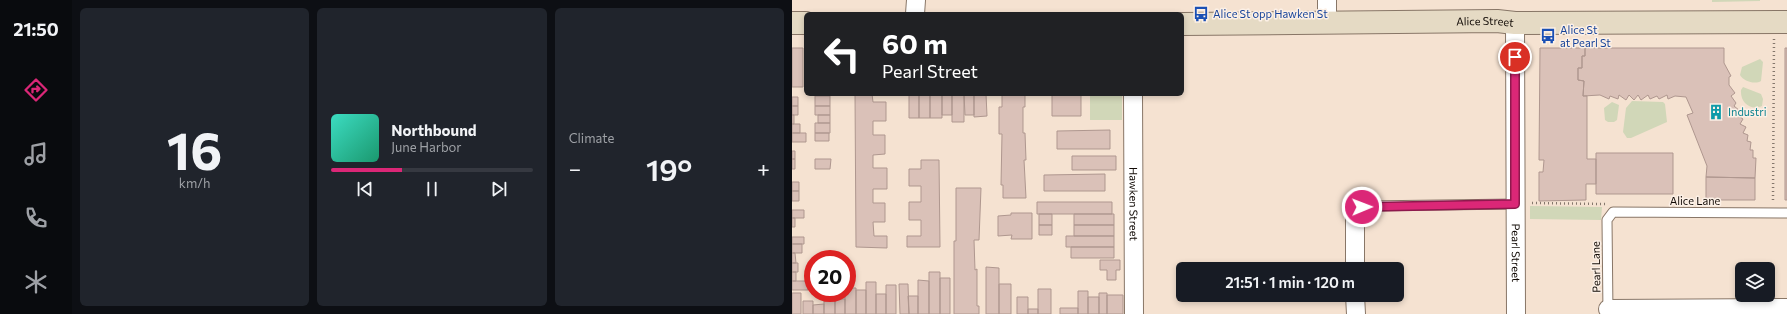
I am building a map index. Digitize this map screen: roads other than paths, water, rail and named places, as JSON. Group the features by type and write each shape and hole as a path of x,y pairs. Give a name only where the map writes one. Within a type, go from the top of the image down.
{"street":[{"path":"916,0 916,12"},
{"path":"1327,0 1327,24"},
{"name":"Alice Street","path":"1184,24 1327,24 1497,21 1515,23 1787,22"},
{"path":"792,23 804,23"},
{"name":"Pearl Street","path":"1515,23 1516,314"},
{"name":"Hawken Street","path":"1133,96 1134,314"},
{"path":"1355,215 1355,262"},
{"path":"1356,302 1356,314"},
{"path":"1608,311 1787,308"}],"lane":[{"path":"1355,215 1359,208 1366,206 1515,204"},
{"name":"Alice Lane","path":"1607,220 1613,212 1787,213"},
{"name":"Pearl Lane","path":"1607,220 1608,311"}],"place":[{"name":"Alice St opp Hawken St","path":"1201,14"},
{"name":"Alice St at Pearl St","path":"1548,36"},
{"name":"Industri","path":"1716,112"}]}
